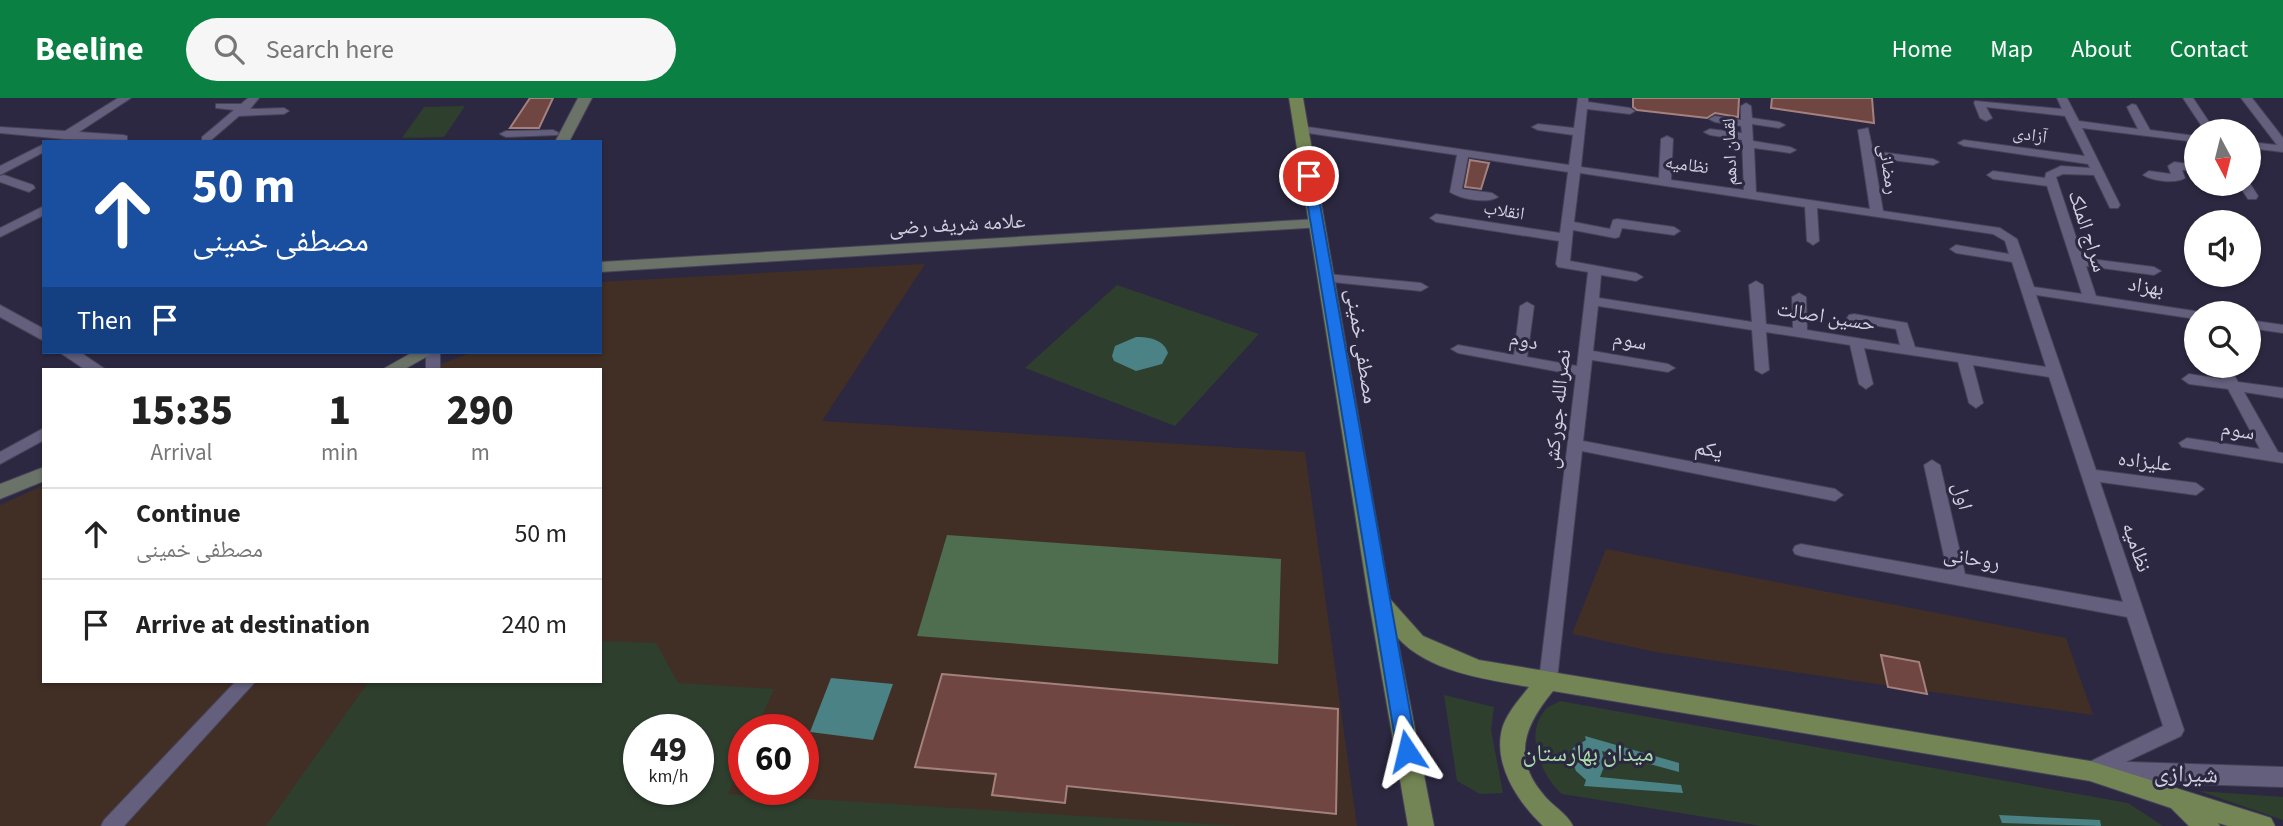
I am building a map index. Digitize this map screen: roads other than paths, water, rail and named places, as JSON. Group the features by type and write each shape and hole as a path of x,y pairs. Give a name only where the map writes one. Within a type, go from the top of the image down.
{"main road":[{"path":"554,139 572,98"},
{"path":"554,139 585,98"},
{"name":"مصطفی خمینی","path":"1296,98 1380,602 1421,826"},
{"name":"علامه شریف رضی","path":"602,267 1317,224"},
{"path":"395,368 422,354"},
{"path":"0,492 42,474"},
{"path":"1380,602 1415,642 1447,658 1478,669 2090,771 2262,826"},
{"path":"1548,680 1530,702 1514,729 1514,765 1533,801 1560,826"},
{"path":"2173,798 2207,826"}],"street":[{"path":"56,140 126,98"},
{"name":"سراج الملک","path":"2062,98 2114,205"},
{"path":"2188,98 2202,119"},
{"path":"2246,98 2283,147"},
{"path":"1630,111 1583,102 1563,264 1636,277"},
{"path":"1986,118 1979,103 2069,113"},
{"path":"220,106 285,111"},
{"path":"206,139 247,106"},
{"name":"لقمان ادهم","path":"1746,106 1750,196"},
{"path":"2132,107 2146,132"},
{"path":"1715,119 1790,150"},
{"path":"2074,124 2184,137"},
{"path":"1710,132 1747,131 1779,125"},
{"path":"1538,127 1579,132"},
{"name":"نظامیه","path":"1301,129 2002,232 2011,239 2174,730 2090,771"},
{"path":"0,130 123,138"},
{"name":"رمضانی","path":"1864,130 1877,214"},
{"path":"506,134 554,139"},
{"path":"1665,184 1667,139"},
{"name":"آزادی","path":"1964,143 2095,166"},
{"path":"2261,146 2283,147"},
{"path":"29,188 4,176 42,148"},
{"path":"1463,153 1456,192 1492,197"},
{"path":"1868,154 1933,162"},
{"path":"1993,174 2051,179 2061,170 2095,166"},
{"path":"2149,175 2179,178 2174,166 2184,167"},
{"name":"سراج الملک","path":"2051,179 2090,299"},
{"path":"1811,205 1813,241"},
{"path":"0,233 42,211"},
{"name":"انقلاب","path":"1436,218 1567,232 1615,234 1617,223 1674,232"},
{"path":"1956,249 2017,259"},
{"path":"2077,261 2154,271"},
{"name":"نصرالله جورکش","path":"1548,680 1595,270"},
{"path":"1328,278 1422,287"},
{"path":"1756,285 1762,370"},
{"path":"2027,290 2090,299"},
{"path":"1799,297 1800,334"},
{"name":"بهزاد","path":"2090,299 2184,313"},
{"name":"حسین اصالت","path":"1591,301 2055,373"},
{"path":"1520,360 1527,306"},
{"path":"0,310 42,335"},
{"path":"1854,318 1902,326 1909,351"},
{"path":"2261,326 2283,329"},
{"path":"1856,342 1866,384"},
{"name":"دوم","path":"1458,349 1583,372"},
{"path":"71,354 94,368"},
{"name":"سوم","path":"1584,354 1668,368"},
{"path":"1964,359 1976,403"},
{"path":"2228,378 2278,457"},
{"path":"2189,379 2283,393"},
{"path":"0,460 42,434"},
{"name":"سوم","path":"2187,443 2278,457"},
{"name":"یکم","path":"1575,445 1835,495"},
{"name":"اول","path":"1932,465 1958,579"},
{"name":"علیزاده","path":"2089,475 2196,489"},
{"name":"روحانی","path":"1801,550 2134,611"},
{"path":"111,826 245,683"},
{"name":"شیرازی","path":"2090,771 2283,777"}],"park label":[{"name":"میدان بهارستان","path":"1588,753"}]}
